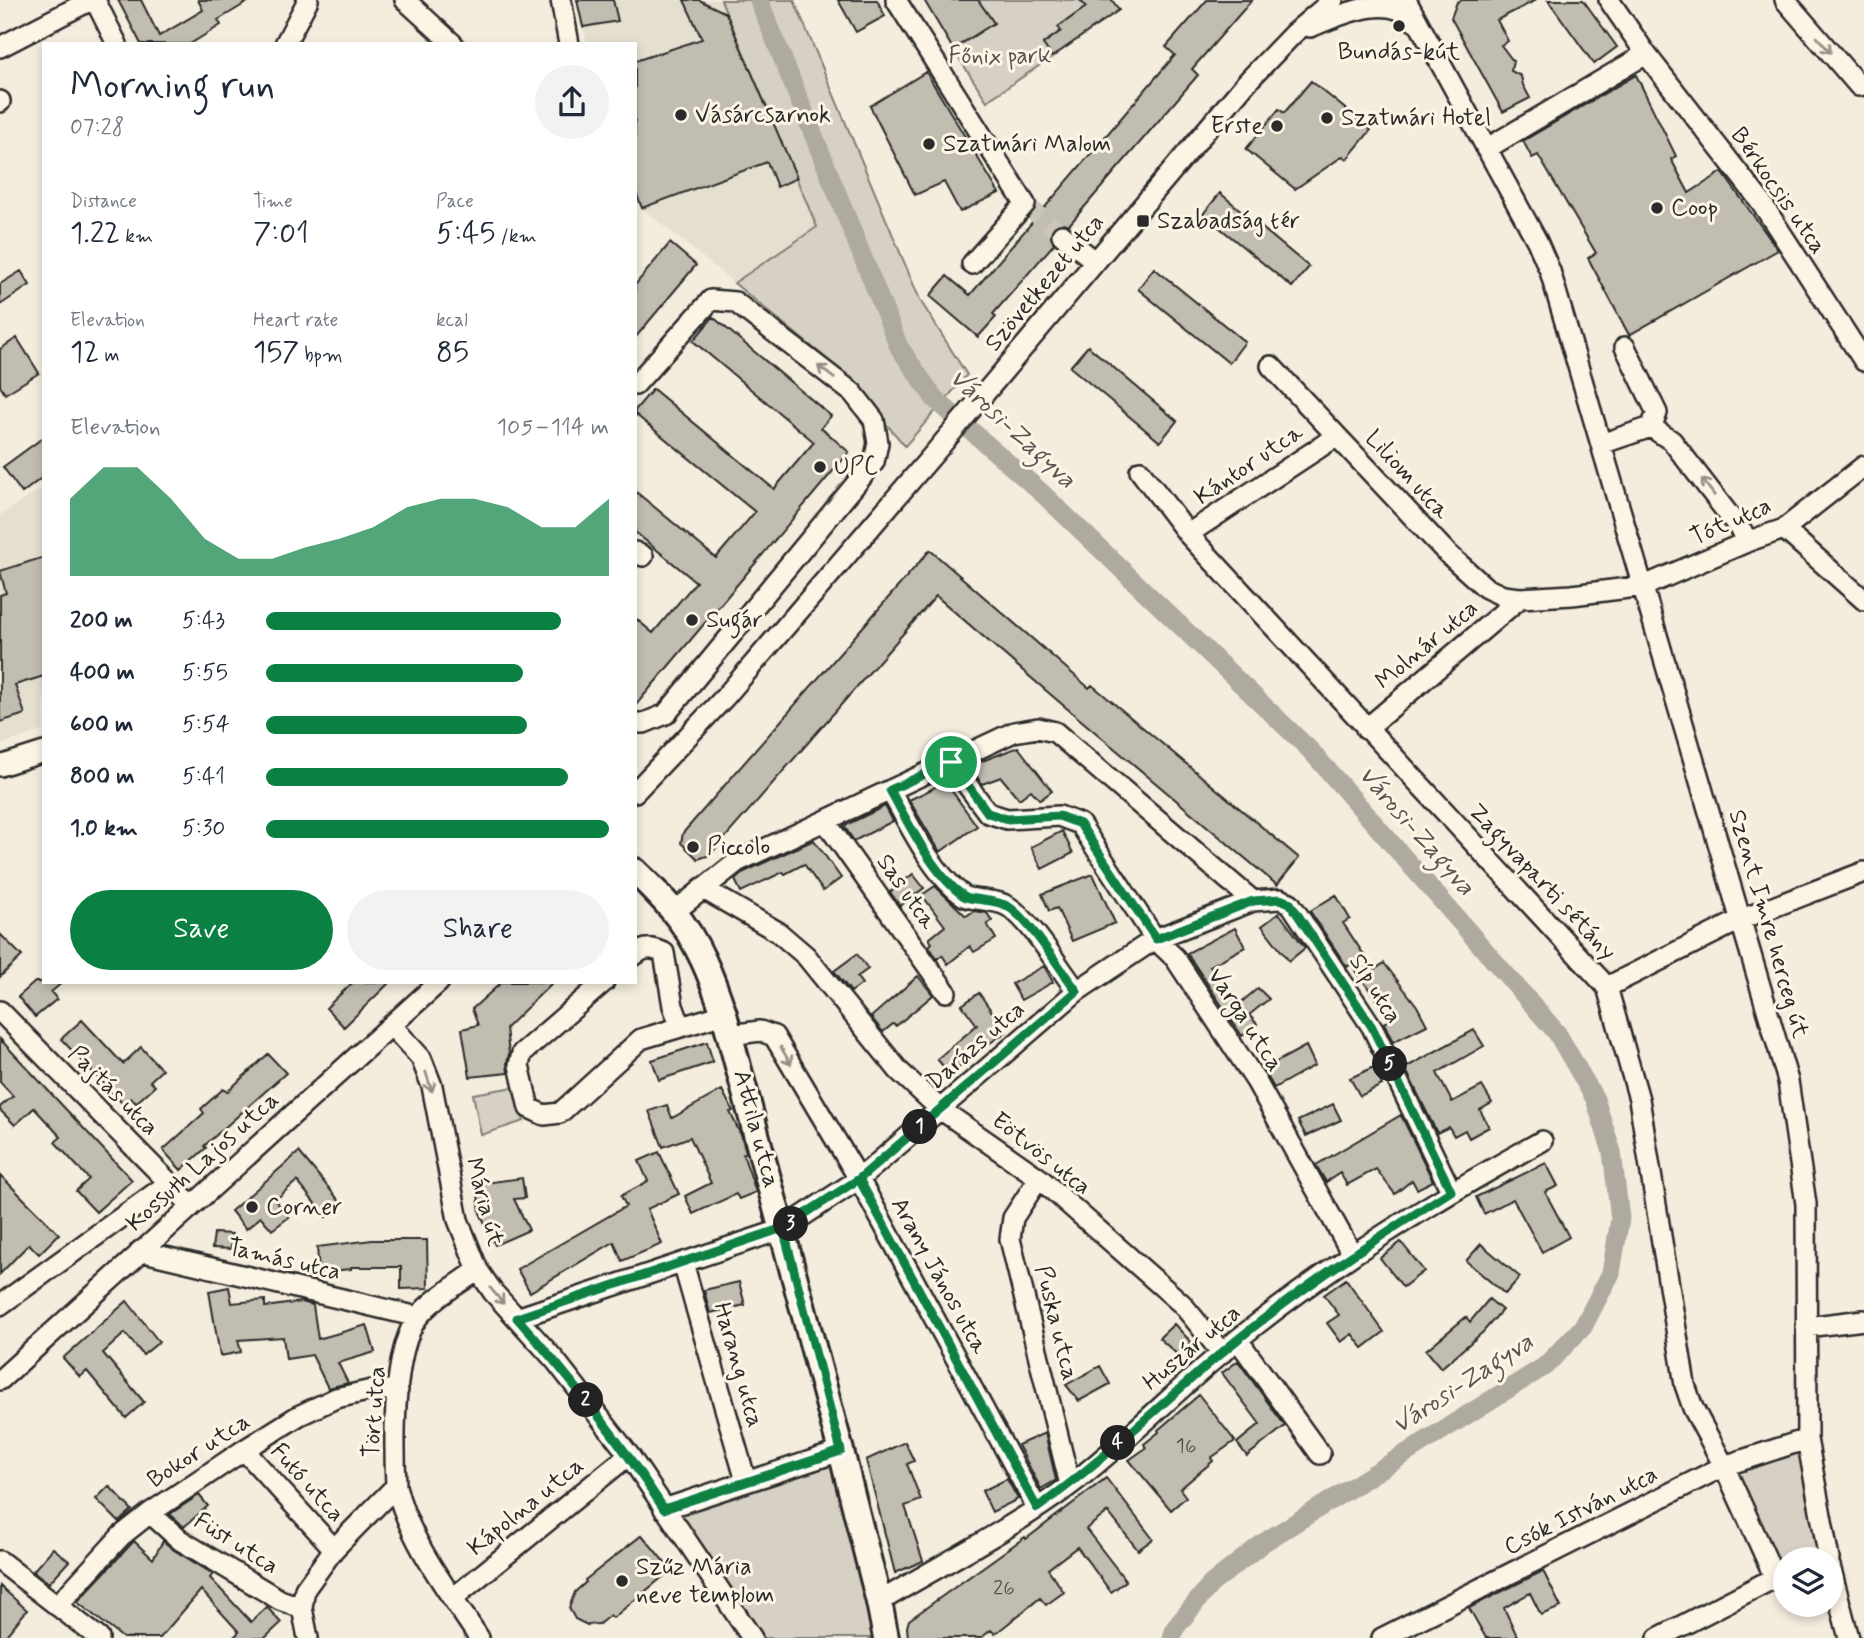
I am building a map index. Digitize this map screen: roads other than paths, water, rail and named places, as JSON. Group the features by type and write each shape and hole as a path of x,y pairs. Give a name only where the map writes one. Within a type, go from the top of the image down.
{"main road":[{"name":"Attila utca","path":"637,873 674,912 711,975 783,1228 886,1638"}],"street":[{"path":"0,47 93,0 116,42"},
{"path":"286,42 308,0"},
{"path":"405,0 451,42"},
{"path":"561,0 569,42"},
{"path":"1293,34 1314,0"},
{"name":"Szövetkezet utca","path":"637,790 725,697 937,450 1245,83 1293,34 1333,0"},
{"path":"1406,0 1486,149 1646,54"},
{"path":"1419,25 1423,0"},
{"name":"Bérkocsis utca","path":"1609,0 1646,54 1761,202 1864,361"},
{"path":"1785,0 1859,86 1864,85"},
{"path":"899,1 1024,204 972,264"},
{"path":"1293,34 1344,13 1375,7 1397,9 1419,25"},
{"name":"Szent Imre herceg út","path":"1486,149 1537,241 1550,271 1788,1081 1806,1204 1807,1438 1823,1547"},
{"path":"1062,235 1095,261"},
{"path":"637,383 711,300 735,302 853,393 874,420 878,443 874,462 666,714 637,723"},
{"path":"1601,444 1651,427 1657,413 1625,347"},
{"name":"Liliom utca","path":"1271,366 1447,553 1486,588 1503,596 1520,598"},
{"path":"1651,427 1672,441 1749,541"},
{"name":"Kántor utca","path":"1188,534 1337,436"},
{"name":"Tót utca","path":"1520,598 1644,586 1784,529 1864,466"},
{"name":"Zagyvaparti sétány","path":"1140,471 1188,534 1607,988 1639,1099 1685,1385 1693,1408 1724,1466"},
{"path":"1784,529 1864,600"},
{"name":"Molnár utca","path":"1366,729 1520,598"},
{"path":"674,912 737,862 1014,732 1038,728 1055,732 1253,901"},
{"path":"0,766 42,753"},
{"name":"Varga utca","path":"951,762 988,813 1007,819 1059,816 1080,824 1156,939 1175,958 1256,1081 1352,1254"},
{"path":"890,790 918,839 951,884 966,898 995,901 1010,908 1026,923 1077,991"},
{"name":"Sas utca","path":"825,821 946,992"},
{"path":"1607,988 1742,919 1864,873"},
{"name":"Eötvös utca","path":"702,888 778,932 806,956 899,1071 940,1110 1039,1178 1182,1304 1222,1353"},
{"name":"Darázs utca","path":"517,1318 783,1228 859,1179 1077,991 1156,939 1253,901 1280,899"},
{"name":"Síp utca","path":"1280,899 1290,903 1372,1027 1451,1191"},
{"path":"637,953 653,948 664,953 673,1006 681,1027"},
{"name":"Kossuth Lajos utca","path":"0,1380 437,984"},
{"path":"602,984 522,1053 519,1065 529,1108 544,1115 560,1112 641,1039 681,1027 727,1025"},
{"name":"Pajtás utca","path":"0,1011 191,1205"},
{"name":"Arany János utca","path":"727,1025 774,1036 859,1179 1037,1508"},
{"name":"Mária út","path":"393,1026 421,1058 432,1086 458,1220 478,1270 493,1292 555,1360 629,1455 752,1638"},
{"name":"Huszár utca","path":"879,1602 1037,1508 1070,1485 1222,1353 1352,1254 1451,1191 1542,1141"},
{"name":"Puska utca","path":"1039,1178 1013,1218 1010,1239 1070,1485"},
{"name":"Kossuth Lajos utca","path":"0,1304 169,1183"},
{"name":"Tamás utca","path":"140,1251 418,1317"},
{"name":"Harang utca","path":"683,1263 746,1481"},
{"name":"Tört utca","path":"302,1608 305,1589 334,1549 396,1486 398,1390 405,1343 418,1317 478,1270"},
{"path":"1806,1327 1864,1320"},
{"path":"1238,1340 1320,1454"},
{"name":"Bokor utca","path":"57,1606 121,1536 150,1513 244,1450 298,1416 336,1398 372,1390 398,1390"},
{"name":"Csók István utca","path":"1382,1638 1724,1466 1807,1438"},
{"name":"Futó utca","path":"244,1450 334,1549"},
{"path":"664,1509 841,1451"},
{"name":"Kápolna utca","path":"453,1598 629,1455"},
{"path":"1724,1466 1773,1561"},
{"path":"396,1486 402,1510 414,1537 479,1638"},
{"name":"Füst utca","path":"150,1513 180,1541 279,1600 302,1608"},
{"path":"0,1561 95,1637"},
{"path":"1658,1638 1773,1579"},
{"path":"302,1608 307,1638"},
{"name":"Szent Imre herceg út","path":"1843,1617 1849,1638"}],"waterway":[{"name":"Városi-Zagyva","path":"759,0 899,347 934,398 1043,494 1311,751 1557,1033 1595,1099 1612,1152 1620,1219 1611,1273 1583,1327 1545,1366 1263,1543 1211,1584 1175,1628 1172,1638"}],"tunnel":[{"path":"1025,204 1062,235"}],"place":[{"name":"Bundás-kút","path":"1399,26"},
{"name":"Vásárcsarnok","path":"681,115"},
{"name":"Szatmári Hotel","path":"1327,118"},
{"name":"Erste","path":"1277,126"},
{"name":"Szatmári Malom","path":"929,144"},
{"name":"Coop","path":"1657,208"},
{"name":"Szabadság tér","path":"1143,221"},
{"name":"UPC","path":"820,467"},
{"name":"Sugár","path":"692,620"},
{"name":"Piccolo","path":"693,847"},
{"name":"Corner","path":"252,1207"},
{"name":"Szűz Mária neve templom","path":"622,1581"}],"park label":[{"name":"Főnix park","path":"1000,56"}]}
